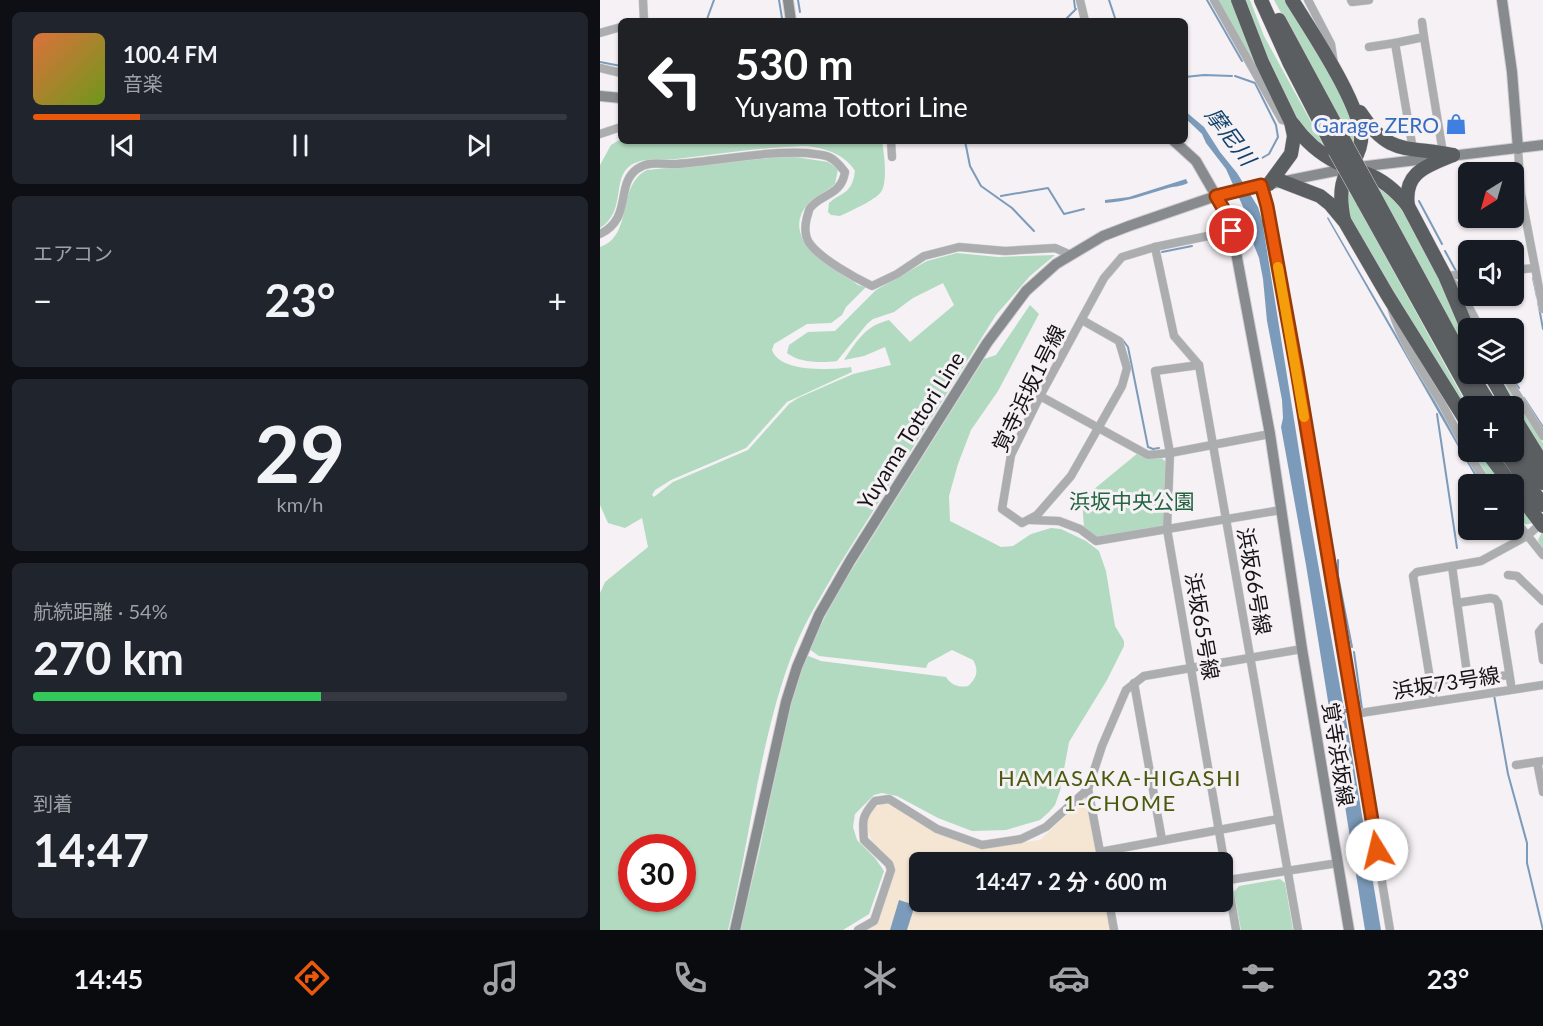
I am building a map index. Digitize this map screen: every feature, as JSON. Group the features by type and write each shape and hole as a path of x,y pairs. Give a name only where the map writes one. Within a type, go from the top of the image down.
{"highway":[{"path":"1238,0 1256,48 1292,123 1312,146 1335,162 1381,181 1408,206 1445,276 1463,318"},
{"path":"1261,0 1290,64 1368,198 1472,396"},
{"path":"1268,0 1340,147"},
{"path":"1292,0 1336,75 1356,114 1361,131 1359,152 1342,186 1345,222"},
{"path":"1336,75 1375,131 1395,145 1413,150 1448,154"},
{"path":"1292,123 1293,151 1266,185 1320,196 1330,204 1345,222 1458,408"},
{"path":"1408,206 1408,186 1416,175 1448,154"},
{"path":"1368,198 1458,351"},
{"path":"1524,433 1543,464"},
{"path":"1524,455 1543,483"},
{"path":"1512,462 1543,505"},
{"path":"1524,504 1539,527"}],"main road":[{"path":"788,0 791,18"},
{"path":"1502,0 1512,72 1518,149"},
{"path":"600,96 618,98"},
{"name":"覚寺浜坂線","path":"1177,144 1196,161 1227,215 1232,231 1270,434 1302,649 1349,930"},
{"name":"Yuyama Tottori Line","path":"735,930 786,702 797,667 819,615 981,352 1026,291 1056,264 1112,233 1216,196 1350,168 1448,154 1543,145"}],"street":[{"path":"643,0 644,18"},
{"path":"1080,0 1084,18"},
{"path":"1214,0 1282,120 1292,123"},
{"path":"1308,0 1331,44 1336,75"},
{"path":"1351,0 1352,2 1369,0"},
{"path":"1422,22 1448,154"},
{"path":"600,33 618,28"},
{"path":"1370,47 1424,37"},
{"path":"1395,43 1413,150"},
{"path":"600,68 618,72"},
{"path":"600,135 618,128"},
{"path":"891,144 892,157"},
{"path":"1518,149 1521,194 1543,309"},
{"path":"600,234 607,231 616,220 622,207 628,178 644,165 651,163 676,165 789,152 829,156 845,172 840,186 811,207 806,223 806,234 810,244 818,251 846,272 872,286 924,256 959,247 1005,251 1055,248 1071,255"},
{"path":"1266,185 1267,206 1297,371 1390,930"},
{"name":"覚寺浜坂1号線","path":"1082,320 1119,341 1127,368 1122,386 1071,476 1037,515 1022,523 1002,509 1011,456 1040,396 1104,278 1122,256 1232,231"},
{"path":"1155,247 1174,336 1199,365"},
{"path":"1524,269 1534,268"},
{"path":"1445,276 1458,275"},
{"path":"1445,276 1459,289 1475,318"},
{"path":"1388,296 1407,346 1481,474"},
{"name":"浜坂66号線","path":"1199,365 1298,930"},
{"name":"浜坂65号線","path":"1199,365 1155,371 1170,453 1167,529 1222,852"},
{"path":"1510,384 1543,436"},
{"path":"1040,396 1148,455 1270,434"},
{"path":"1029,520 1059,521 1080,529 1096,541 1281,510"},
{"path":"1433,697 1413,576 1417,572 1481,561 1539,527"},
{"path":"1524,532 1543,555"},
{"path":"1452,566 1468,680"},
{"path":"1508,575 1517,576 1543,601"},
{"path":"1457,603 1490,598 1495,599 1498,603 1511,684"},
{"path":"1543,627 1539,632 1543,660"},
{"path":"1278,819 1100,852 1088,789 1102,746 1126,690 1144,676 1302,649"},
{"path":"1431,685 1509,675"},
{"path":"1134,683 1162,840"},
{"name":"浜坂73号線","path":"1354,714 1543,685"},
{"path":"1516,765 1540,761 1543,792"},
{"path":"858,930 873,921 891,870 864,840 862,824 864,814 875,801 889,799 937,829 982,845 1021,839 1046,827 1088,789"},
{"path":"1233,879 1338,863"},
{"path":"1111,912 1114,930"},
{"name":"浜坂65号線","path":"1231,912 1234,930"}],"shaded area":[{"path":"1084,798 1087,799 1097,852 909,852 909,912 1107,912 1110,930 865,930 876,922 894,869 873,844 866,828 869,813 876,807 888,802 935,832 974,847 1040,840"}],"green space":[{"path":"1217,0 1233,0 1281,110"},
{"path":"1241,0 1250,0 1264,36 1328,153 1287,108"},
{"path":"1274,0 1287,0 1330,70 1352,117 1355,147"},
{"path":"618,141 618,144 882,144 884,182 881,192 873,199 840,216 831,215 828,212 829,203 849,188 855,171 837,154 819,148 785,147 647,160 636,162 625,171 613,213 600,228 600,165 611,145"},
{"path":"789,156 828,162 838,169 835,184 806,206 800,219 800,231 814,253 858,285 866,287 846,307 842,315 831,323 807,324 774,344 772,350 785,363 820,369 851,367 852,372 787,402 746,448 671,480 655,490 652,495 654,497 673,482 748,450 789,404 798,398 853,374 891,365 885,347 864,356 844,360 862,335 874,326 889,320 910,342 954,305 943,283 913,298 894,312 873,319 837,361 804,360 787,353 789,345 808,332 835,331 876,290 927,261 957,253 998,257 1055,255 1030,276 996,315 836,570 804,627 783,681 773,716 728,930 600,930 600,593 605,582 648,547 642,518 625,528 608,523 600,505 600,247 611,241 617,232 622,222 631,187 637,177 647,170"},
{"path":"1380,187 1398,200 1450,300 1458,318 1458,337 1377,188"},
{"path":"1350,192 1462,396 1458,396 1458,401 1348,216 1346,201"},
{"path":"1030,305 1039,314 998,391 971,430 958,464 949,496 950,521 1001,547 1013,546 1031,534 1051,528 1061,529 1086,541 1099,551 1106,571 1115,626 1124,641 1124,646 1107,680 1069,742 1060,791 1055,805 1040,820 1006,830 972,831 938,818 897,796 882,793 874,795 855,814 853,827 857,840 884,871 869,914 843,930 740,930 759,853 791,698 806,655 821,661 946,677 953,684 961,687 968,686 975,677 976,667 973,660 952,650 928,663 926,668 819,656 809,649 836,595 984,359 996,355"},
{"path":"1500,384 1505,384 1513,396 1507,396"},
{"path":"1524,413 1543,443 1543,457 1524,427"},
{"name":"浜坂中央公園","path":"1138,453 1165,461 1165,524 1161,528 1101,538 1095,536 1084,528 1082,499"},
{"path":"1479,462 1490,462 1498,474 1487,474"},
{"path":"1524,508 1543,532 1543,551 1538,540 1542,532 1534,522 1525,524"},
{"path":"1280,879 1285,883 1293,930 1241,930 1234,892 1239,886"}],"water":[{"path":"1188,114 1204,127 1237,173 1258,207 1262,220 1265,218 1266,221 1263,226 1309,513 1344,709 1349,709 1349,712 1345,713 1381,930 1365,930 1306,565 1281,427 1282,400 1267,321 1259,258 1250,235 1245,234 1244,231 1249,230 1244,209 1226,169 1202,134 1188,121"},
{"path":"1186,179 1188,183 1182,185 1128,200 1105,203 1105,200 1129,197"},
{"path":"1327,218 1458,441 1458,447"},
{"path":"1467,462 1470,462 1477,474 1474,474"},
{"path":"899,900 909,903 909,912 913,912 907,930 890,930"}],"waterway":[{"path":"707,18 714,0"},
{"path":"779,0 782,18"},
{"path":"798,0 800,12"},
{"path":"1074,0 1075,8"},
{"path":"1109,0 1115,18"},
{"path":"1207,0 1242,61"},
{"path":"1067,18 1076,9"},
{"path":"600,62 618,65"},
{"path":"1188,77 1232,76"},
{"name":"摩尼川","path":"1235,76 1255,83 1276,125 1278,137 1269,154 1262,158 1256,158 1246,145"},
{"path":"966,144 970,166 981,186 1012,208 1034,231"},
{"path":"1001,196 1048,188 1064,214 1084,209"},
{"path":"1419,201 1442,244"},
{"path":"1162,252 1192,246"},
{"path":"1445,251 1456,271"},
{"path":"1533,278 1537,297"},
{"path":"1538,302 1543,329"},
{"path":"1122,339 1128,347 1148,447 1159,448"},
{"path":"1516,384 1519,388"},
{"path":"1524,398 1543,427"},
{"path":"1437,414 1457,548"},
{"path":"1338,560 1338,576 1352,647"},
{"path":"1354,652 1362,709"},
{"path":"1494,695 1508,774 1527,843 1527,863 1543,930"}],"slow traffic":[{"path":"1278,267 1304,417"}],"place":[{"name":"Garage ZERO","path":"1456,124"}],"district":[{"name":"HAMASAKA-HIGASHI 1-CHOME","path":"1120,790"}],"route":[{"path":"1232,231 1227,215 1216,196 1261,185 1267,206 1297,371 1377,850"}]}
